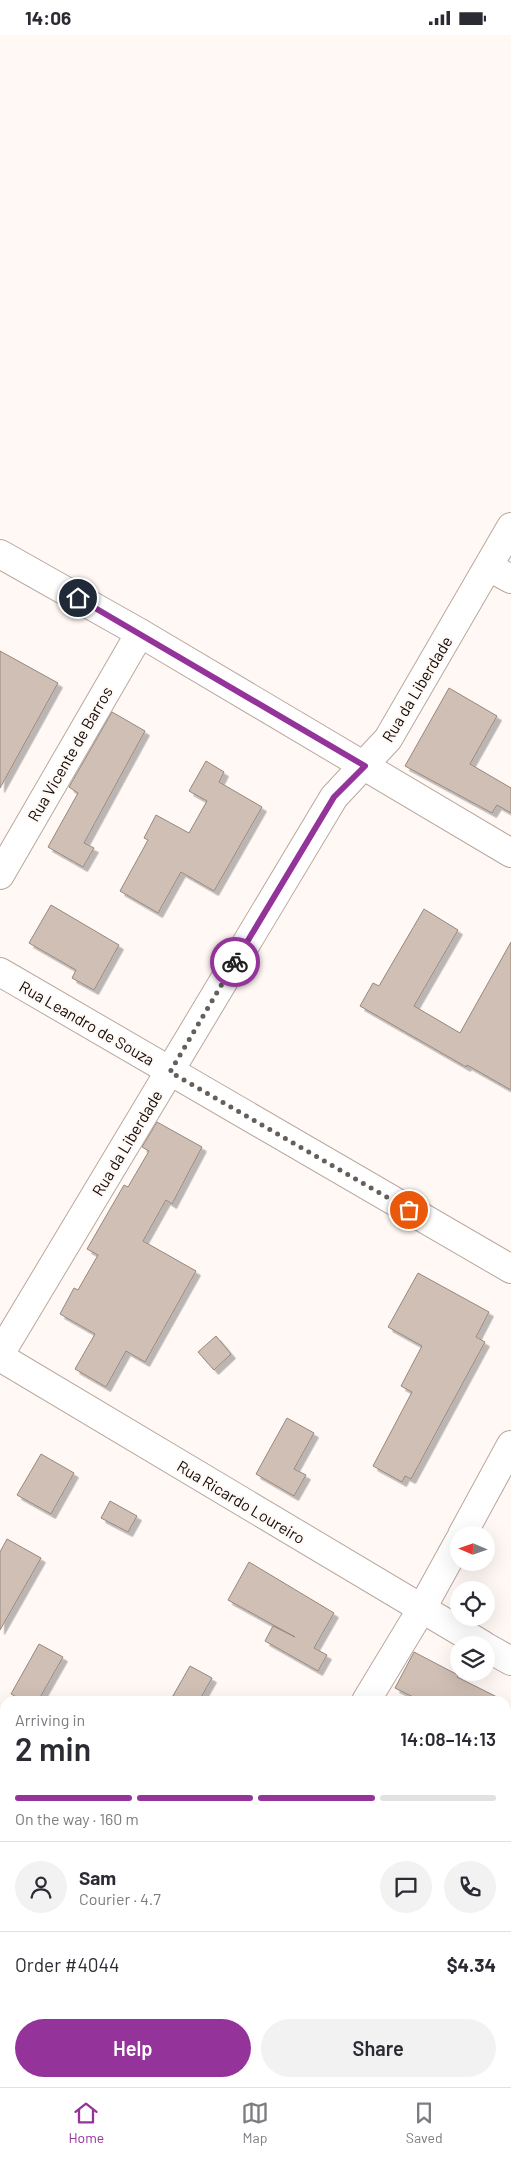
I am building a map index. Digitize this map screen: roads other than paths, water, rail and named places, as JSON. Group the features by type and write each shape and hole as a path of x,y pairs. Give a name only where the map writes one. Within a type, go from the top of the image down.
{"street":[{"name":"Rua da Liberdade","path":"0,1355 334,797 365,766 388,739 500,573 511,527"},
{"path":"0,555 140,633 511,853"},
{"name":"Rua Vicente de Barros","path":"0,875 140,633"},
{"name":"Rua Leandro de Souza","path":"0,972 511,1269"},
{"name":"Rua Ricardo Loureiro","path":"0,1355 421,1610 467,1636"},
{"path":"467,1526 511,1445"},
{"path":"369,1696 421,1610 450,1557"},
{"name":"Rua Ricardo Loureiro","path":"495,1652 511,1661"}]}
